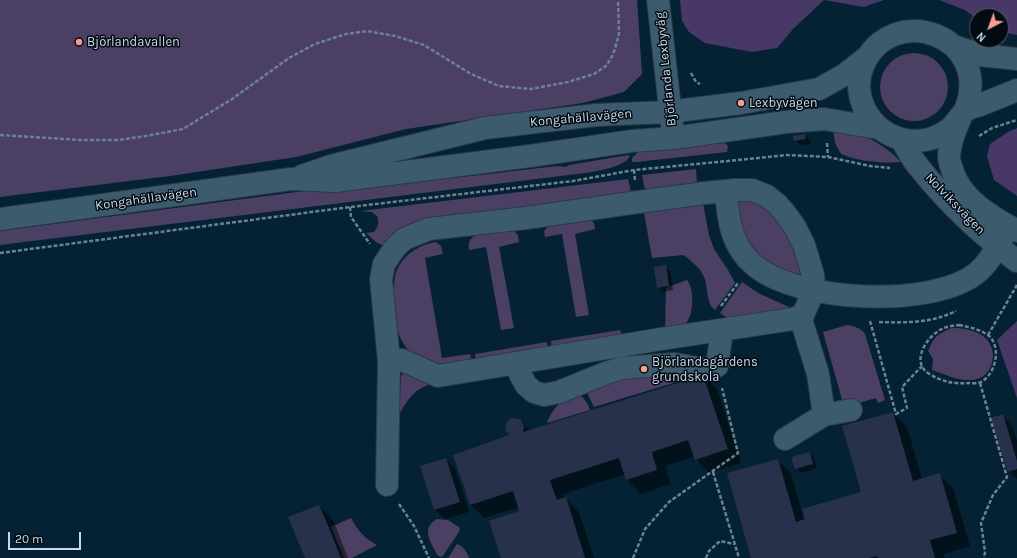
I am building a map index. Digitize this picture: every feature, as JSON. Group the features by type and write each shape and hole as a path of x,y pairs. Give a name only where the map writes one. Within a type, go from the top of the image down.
{"street":[{"name":"Björlanda Lexbyväg","path":"658,0 669,112 674,138"},
{"name":"Kongahällavägen","path":"904,30 923,30 932,32 945,38 956,47 967,63 971,82 971,92 963,114 949,130 934,138 918,141 902,140 878,128 865,110 859,89 862,68 866,58 872,50 882,40 894,33 904,30"},
{"name":"Kongahällavägen","path":"956,47 980,55 1017,59"},
{"name":"Kongahällavägen","path":"292,179 331,166 485,128 596,115 669,112 741,103 818,89 844,75 866,58"},
{"name":"Kongahällavägen","path":"963,114 1017,90"},
{"name":"Nolviksvägen","path":"963,114 952,138 949,158 953,173 960,188 969,198 1013,229"},
{"name":"Kongahällavägen","path":"0,219 292,179 335,181 530,156 632,140 674,138 786,122 824,119 878,128"},
{"name":"Nolviksvägen","path":"902,140 917,165 970,222 997,246 1017,261"},
{"path":"387,485 389,361 381,279 384,264 394,249 404,239 429,229 526,218 726,191 752,190 767,196 785,213 795,227 804,245 813,275 814,290 803,315 787,320 438,376 402,360 389,361"},
{"path":"726,191 728,219 735,241 746,257 767,274 786,283 814,290 869,297 920,295 938,290 974,276 983,268 997,246 1013,229"},
{"path":"800,316 818,374 824,415"},
{"path":"517,363 520,374 526,385 534,392 544,395 559,392 622,368 675,364 708,370 717,366 722,330"},
{"path":"785,439 824,415 851,410"}],"path":[{"path":"0,135 80,140 118,140 183,129 232,99 289,58 315,44 346,34 367,31 395,36 424,45 471,74 498,86 530,89 568,82 594,74 606,66 613,55 619,34 618,0"},
{"path":"975,142 978,137 992,128 1017,120"},
{"path":"0,253 350,207 573,181 634,170 669,166 787,155 828,157 870,166 903,169 917,165"},
{"path":"350,207 351,217 370,245 389,256"},
{"path":"988,335 1017,286"},
{"path":"870,321 896,414 907,408 902,387 922,366"},
{"path":"959,325 977,329 988,335 994,341 996,353 995,363 989,376 980,383 953,384 935,377 924,370 920,360 924,347 932,335 944,327 959,325"},
{"path":"633,558 645,529 669,502 738,453 717,366"},
{"path":"980,383 1007,477 993,495 981,523 985,552 984,558"},
{"path":"713,472 739,558"},
{"path":"387,485 414,526 429,558"},
{"path":"706,558 709,551 720,540 734,544"}],"shaded area":[{"path":"0,0 637,0 642,74 624,92 583,103 406,129 296,157 170,176 0,197"},
{"path":"680,0 824,0 794,28 777,48 752,52 705,43 689,32 682,21"},
{"path":"824,0 884,0 864,7"},
{"path":"939,0 1017,0 1017,35 1009,34 1009,8 969,8 969,13"},
{"path":"914,53 927,56 938,63 945,74 948,87 945,100 938,111 927,118 914,121 901,118 890,111 883,100 880,87 883,74 890,63 901,56"},
{"path":"833,128 849,130 871,139 897,157 901,162 886,163 870,161 841,154 835,143"},
{"path":"1017,128 1017,196 994,180 987,156 990,144"},
{"path":"722,141 728,146 727,152 632,162 632,158 638,152"},
{"path":"628,155 630,156 627,160 617,166 585,173 0,245 0,231 304,191 407,180 454,178 557,166 566,167 569,165"},
{"path":"696,169 697,184 645,190 642,175"},
{"path":"628,179 631,192 384,246 376,242 366,233 374,232 376,230 378,224 377,216 372,212 360,211"},
{"path":"742,200 754,202 764,208 773,215 780,224 801,267 798,275 775,270 745,243 735,207"},
{"path":"703,203 709,235 714,249 735,283 715,310 708,298 705,279 702,273 688,259 683,255 652,258 644,213 646,210"},
{"path":"587,217 594,223 595,229 575,234 589,315 576,317 562,234 545,237 544,231 550,224"},
{"path":"512,229 518,235 519,242 499,247 514,328 501,330 486,247 469,250 469,244 470,240 474,236"},
{"path":"436,242 441,246 443,254 425,258 442,358 470,354 472,363 445,367 418,357 404,344 397,328 394,301 397,269 402,261 414,250"},
{"path":"687,280 690,284 692,296 690,316 684,325 665,330 666,288"},
{"path":"742,282 758,293 789,307 787,309 729,319 720,313"},
{"path":"1017,321 1017,398 997,340"},
{"path":"847,325 861,330 865,334 885,400 878,403 876,398 848,406 843,403 823,332"},
{"path":"952,328 978,333 990,344 993,356 992,362 987,373 983,376 977,379 966,380 951,377 932,370 933,359 928,351 930,346 937,336"},
{"path":"620,330 623,338 552,350 551,341"},
{"path":"547,342 547,350 476,362 475,354"},
{"path":"404,371 438,383 430,384 414,393 399,415 401,377"},
{"path":"670,371 693,377 594,407 587,393 630,377 648,376 671,378"},
{"path":"575,393 585,400 590,410 547,423 551,414 558,405"},
{"path":"351,518 362,534 377,545 352,558 344,558 331,527"},
{"path":"437,519 448,520 460,528 459,532 442,557 438,556 428,536 429,527"},
{"path":"457,544 461,546 469,558 448,558"}],"building":[{"path":"805,134 806,139 794,141 793,136"},
{"path":"666,265 669,286 657,288 654,267"},
{"path":"703,375 728,449 695,460 688,440 652,452 657,470 626,480 619,458 550,480 557,500 566,497 585,558 501,558 489,521 519,511 513,491 470,505 453,455 509,435 505,430 509,419 515,418 521,420 524,426 523,432"},
{"path":"893,412 913,481 940,473 957,533 930,540 935,558 878,558 877,556 869,558 751,558 727,473 778,459 796,522 805,519 802,509 861,492 842,426"},
{"path":"1003,414 1017,461 1017,469 1008,472 991,418"},
{"path":"810,452 813,464 795,469 791,457"},
{"path":"446,458 460,502 434,510 420,466"},
{"path":"319,505 341,558 305,558 288,517"}],"place":[{"name":"Björlandavallen","path":"79,42"},
{"name":"Lexbyvägen","path":"741,103"},
{"name":"Björlandagårdens grundskola","path":"644,369"}]}
